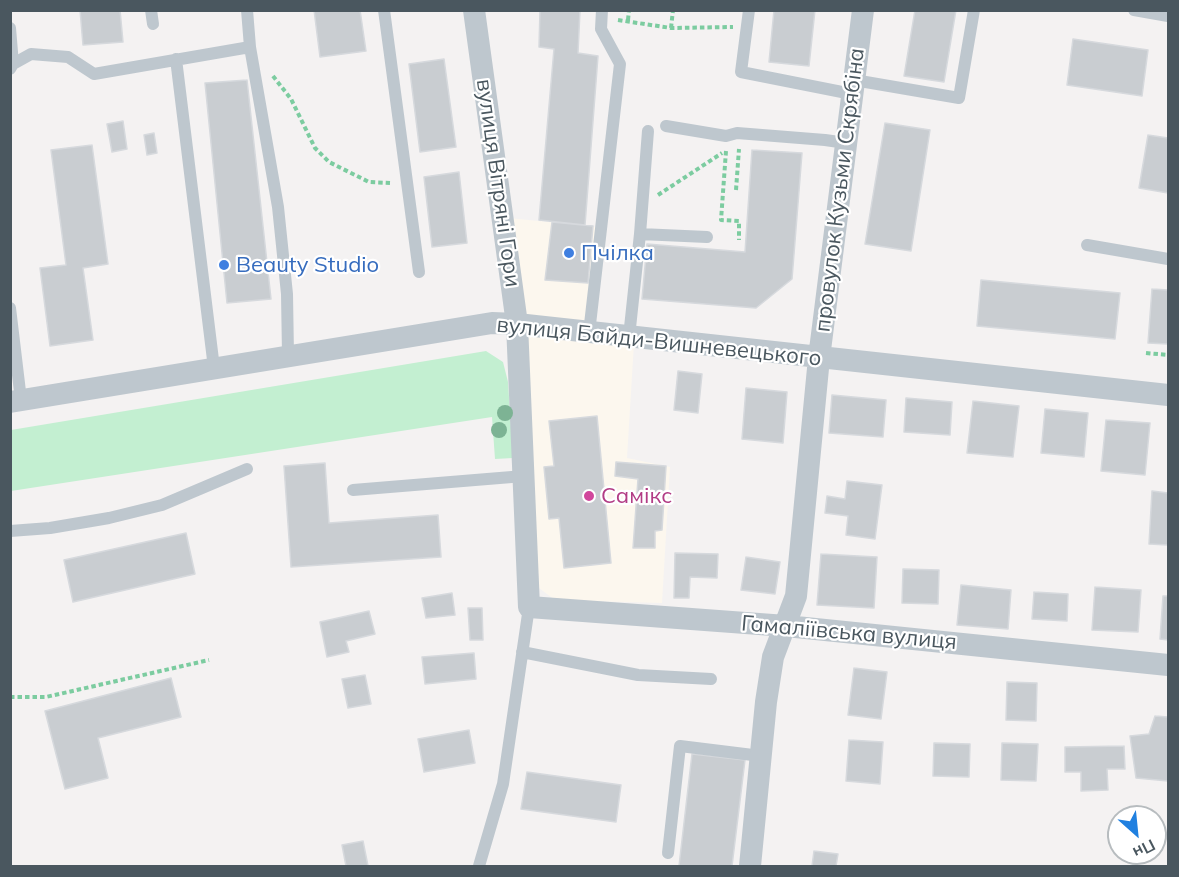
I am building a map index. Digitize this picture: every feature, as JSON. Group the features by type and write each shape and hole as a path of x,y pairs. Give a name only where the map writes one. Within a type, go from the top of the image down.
{"street":[{"name":"вулиця Вітряні Гори","path":"474,10 518,324 529,607"},
{"name":"провулок Кузьми Скрябіна","path":"750,867 773,657 796,596 819,358 862,10"},
{"name":"вулиця Байди-Вишневецького","path":"16,401 492,323 1168,395"},
{"name":"Гамаліївська вулиця","path":"529,607 786,626 1168,665"}],"lane":[{"path":"151,10 153,24"},
{"path":"247,10 250,47 278,207 287,294 288,355"},
{"path":"384,10 419,272"},
{"path":"589,333 620,64 601,29 602,10"},
{"path":"749,10 741,72 959,98 974,10"},
{"path":"1134,10 1168,16"},
{"path":"10,28 12,67"},
{"path":"12,67 31,54 68,57 94,74 250,47"},
{"path":"176,59 214,368"},
{"path":"666,126 726,136 737,133 846,143"},
{"path":"628,337 649,157 648,132"},
{"path":"640,234 706,237"},
{"path":"1087,245 1168,259"},
{"path":"10,308 16,401"},
{"path":"10,531 62,526 162,505 247,469"},
{"path":"353,490 524,476"},
{"path":"479,867 503,784 529,607"},
{"path":"522,652 638,675 711,679"},
{"path":"668,853 680,746 761,756"}],"path":[{"path":"629,10 628,20 671,28 747,27"},
{"path":"671,28 674,10"},
{"path":"250,47 291,99 315,148 329,162 369,182 407,183"},
{"path":"736,190 739,151 737,133"},
{"path":"653,198 726,150 739,151"},
{"path":"726,150 721,219 739,221 739,240"},
{"path":"1146,353 1168,355"},
{"path":"10,697 46,697 209,660"}],"shaded area":[{"path":"509,218 597,227 588,324 523,314"},
{"path":"524,334 634,343 627,458 670,467 662,603 555,600 539,588"}],"green space":[{"path":"486,351 503,362 508,382 513,458 495,459 492,417 11,491 11,430"}],"building":[{"path":"80,10 120,10 123,42 83,45"},
{"path":"314,10 360,10 366,51 320,57"},
{"path":"540,10 580,10 578,53 598,56 585,225 539,220 554,49 539,47"},
{"path":"774,10 815,10 809,66 769,62"},
{"path":"915,10 956,10 944,82 904,76"},
{"path":"1073,39 1148,50 1142,96 1067,85"},
{"path":"444,59 456,147 420,152 409,64"},
{"path":"247,80 271,299 227,303 205,83"},
{"path":"123,121 127,149 112,152 107,124"},
{"path":"885,123 930,130 911,251 865,244"},
{"path":"154,133 157,153 147,155 144,135"},
{"path":"1148,135 1168,138 1168,193 1139,188"},
{"path":"92,145 108,264 83,268 93,340 50,346 40,268 66,265 51,150"},
{"path":"752,150 802,153 792,279 756,308 642,299 647,244 745,252"},
{"path":"459,172 467,243 432,247 424,177"},
{"name":"Пчілка","path":"552,222 593,226 588,283 545,280"},
{"path":"981,280 1120,293 1115,339 977,326"},
{"path":"1152,289 1168,290 1168,344 1148,343"},
{"path":"678,371 702,374 698,413 674,410"},
{"path":"746,388 787,392 783,443 742,439"},
{"path":"832,395 886,400 883,437 829,433"},
{"path":"906,398 952,402 950,435 904,432"},
{"path":"973,401 1019,406 1013,457 967,453"},
{"path":"1045,409 1088,413 1084,457 1041,453"},
{"path":"597,416 611,563 564,568 559,518 549,519 544,467 554,466 549,421"},
{"path":"1106,420 1150,423 1145,475 1101,471"},
{"path":"616,462 666,466 662,530 655,531 655,548 633,548 638,479 615,476"},
{"path":"325,463 329,523 438,515 441,557 291,567 284,466"},
{"path":"847,481 882,485 875,539 846,535 848,516 825,513 827,496 845,499"},
{"path":"1152,491 1168,493 1168,545 1149,544"},
{"path":"186,533 195,574 73,602 64,560"},
{"path":"675,553 718,554 717,578 690,577 689,598 674,598"},
{"path":"821,554 877,557 874,608 817,605"},
{"path":"746,557 780,562 775,594 741,590"},
{"path":"903,569 939,570 938,604 902,603"},
{"path":"961,585 1011,590 1008,629 957,625"},
{"path":"1095,587 1141,590 1138,632 1092,630"},
{"path":"1034,592 1068,594 1067,621 1032,619"},
{"path":"452,593 455,615 426,618 422,598"},
{"path":"1163,596 1168,596 1168,640 1160,639"},
{"path":"468,608 482,608 483,640 470,640"},
{"path":"369,611 375,634 346,641 349,652 327,657 320,622"},
{"path":"474,653 476,679 425,684 422,657"},
{"path":"854,668 887,672 881,719 848,715"},
{"path":"365,675 371,704 348,708 342,679"},
{"path":"171,678 181,717 98,738 108,778 65,789 45,711"},
{"path":"1007,682 1037,683 1036,721 1006,720"},
{"path":"1155,716 1168,717 1168,781 1136,778 1130,736 1149,734"},
{"path":"469,730 475,763 424,772 418,739"},
{"path":"849,740 883,742 880,784 846,781"},
{"path":"934,743 970,744 969,777 933,776"},
{"path":"1002,743 1038,744 1036,781 1001,780"},
{"path":"1124,746 1125,769 1107,769 1108,790 1081,791 1081,772 1065,772 1065,747"},
{"path":"692,754 745,760 732,866 679,866"},
{"path":"527,772 621,785 616,822 521,809"},
{"path":"363,841 368,866 346,866 342,845"},
{"path":"814,851 838,854 836,866 812,866"}],"place":[{"name":"Пчілка","path":"569,253"},
{"name":"Beauty Studio","path":"224,265"},
{"name":"Самікс","path":"589,496"}]}
